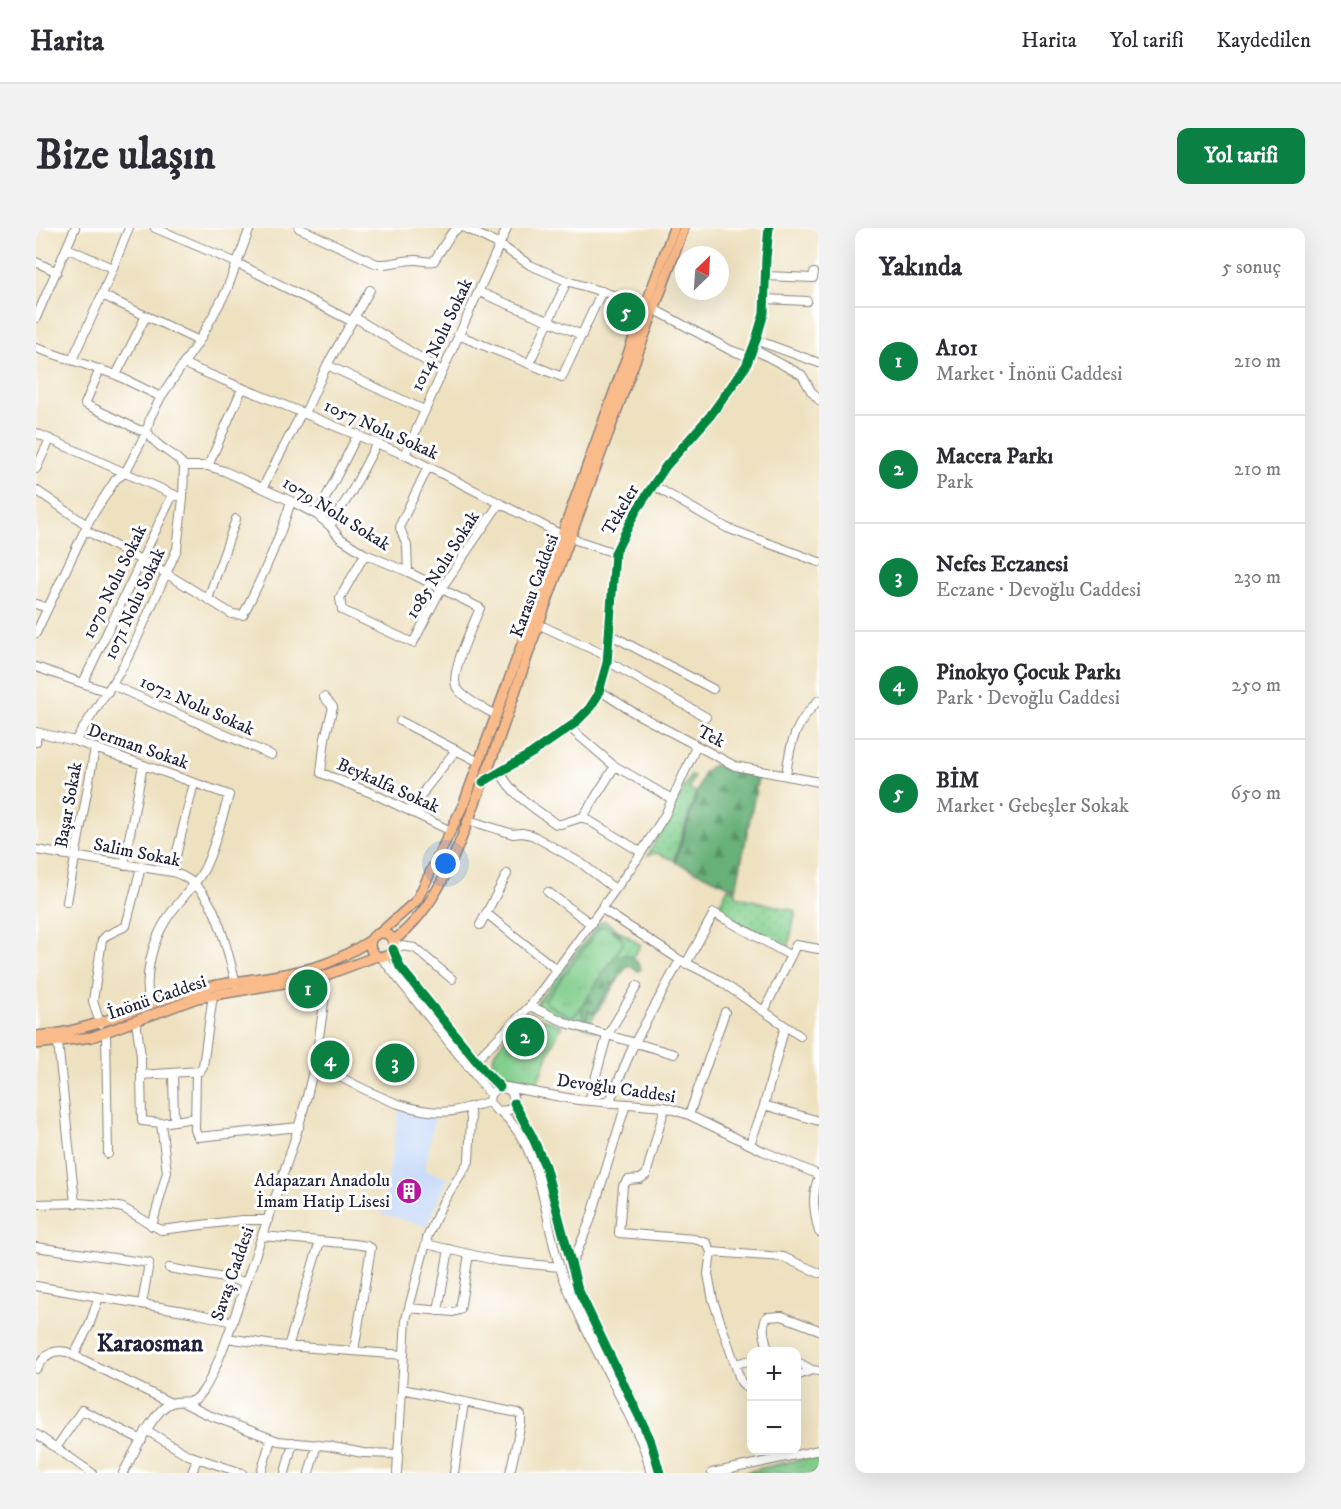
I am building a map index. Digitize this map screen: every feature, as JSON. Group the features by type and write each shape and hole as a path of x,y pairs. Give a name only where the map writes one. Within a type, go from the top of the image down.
{"main road":[{"name":"Karasu Caddesi","path":"650,308 674,228"},
{"name":"Karasu Caddesi","path":"380,933 417,900 464,803 650,308 684,228"},
{"name":"Karasu Caddesi","path":"393,945 426,908 446,873 483,782 566,536"},
{"path":"324,976 388,955 393,945 387,935 380,933 371,940 371,951 379,957"},
{"name":"İnönü Caddesi","path":"36,1036 63,1033 100,1024 192,991 322,965 371,940"},
{"name":"İnönü Caddesi","path":"36,1044 58,1043 106,1033 183,1003 213,995 324,976"}],"street":[{"path":"36,318 75,228"},
{"path":"72,360 129,228"},
{"path":"155,228 237,263 352,319 442,371"},
{"path":"36,633 86,528 116,479 125,473 147,431 150,418 161,397 199,340 226,292 250,228"},
{"path":"299,228 377,264 387,265 414,260 434,261 451,234 458,228"},
{"path":"465,228 500,245 530,265 567,281 650,308 730,350 751,353 802,375 819,400"},
{"name":"1014 Nolu Sokak","path":"405,455 507,228"},
{"name":"Tekeler","path":"483,782 501,773 569,728 589,709 600,691 607,658 615,553 636,511 666,466 710,416 746,366 764,313 769,228"},
{"path":"67,248 112,268"},
{"path":"36,262 57,272"},
{"path":"766,276 813,278 814,273"},
{"path":"529,364 567,281"},
{"path":"263,487 327,365 370,290"},
{"path":"459,335 562,377 602,291"},
{"path":"479,292 582,335"},
{"path":"102,295 199,340"},
{"path":"765,299 807,301"},
{"path":"116,375 146,316"},
{"path":"756,340 819,363"},
{"path":"36,348 116,375 161,397"},
{"name":"1057 Nolu Sokak","path":"184,364 358,434 405,455 566,536 615,553"},
{"path":"327,365 424,410"},
{"path":"100,369 85,404 139,430 147,431"},
{"path":"147,431 155,444 184,466 208,466 242,389"},
{"path":"36,433 183,499"},
{"path":"317,515 358,434"},
{"path":"36,469 50,439"},
{"path":"330,526 352,491 377,443"},
{"name":"1071 Nolu Sokak","path":"75,741 132,650 177,549 184,466"},
{"name":"1079 Nolu Sokak","path":"208,466 263,487 291,501 317,515 340,538 365,555 408,572 480,608 457,666 455,682 460,692 496,715"},
{"path":"408,572 407,546 400,528 428,467"},
{"path":"654,486 727,528 819,562"},
{"path":"36,490 86,528 232,614 243,615 283,529 291,501"},
{"name":"1070 Nolu Sokak","path":"83,683 173,494"},
{"name":"1085 Nolu Sokak","path":"365,555 340,598 342,610 414,643 441,589 499,504"},
{"path":"208,599 236,519"},
{"path":"36,604 47,608"},
{"path":"538,624 607,658 706,717"},
{"path":"609,634 713,689"},
{"name":"1072 Nolu Sokak","path":"36,667 83,683 110,688 271,755"},
{"name":"Tek","path":"600,691 633,712 735,766 819,782"},
{"name":"Beykalfa Sokak","path":"324,697 333,707 325,738 321,773 374,794 451,831"},
{"path":"786,775 789,750 796,730 807,712 819,700"},
{"path":"400,721 479,762"},
{"path":"569,728 615,766 672,799"},
{"path":"36,742 37,732"},
{"name":"Derman Sokak","path":"37,732 75,741 229,795 205,867 193,885"},
{"path":"476,1060 530,1006 602,909 665,816 696,747"},
{"name":"Başar Sokak","path":"68,902 94,748"},
{"path":"411,812 426,788 456,750"},
{"path":"124,865 143,765"},
{"path":"501,773 507,785 556,824 571,822 583,817 615,766"},
{"path":"172,872 194,783"},
{"path":"583,817 641,852"},
{"path":"468,820 513,834 532,835 581,863 615,889"},
{"name":"Salim Sokak","path":"36,850 172,872 184,877 205,897 218,918 236,983"},
{"path":"100,1024 93,1001 102,940 126,926 136,894 141,867"},
{"path":"480,925 507,874"},
{"path":"150,1005 147,987 148,974 159,932 168,916 193,885"},
{"path":"548,892 591,924"},
{"path":"602,909 683,962 714,977 800,1036"},
{"path":"486,913 557,970"},
{"path":"609,1102 634,1044 714,913 791,956"},
{"path":"452,979 415,948 393,945 400,967 476,1060 502,1087 511,1091 545,1166 578,1289 650,1439 660,1473"},
{"path":"764,1011 796,945 819,949"},
{"path":"379,957 490,1098 494,1109 510,1120 527,1147 536,1170 560,1267 641,1442 650,1473"},
{"name":"Savaş Caddesi","path":"184,1403 197,1398 204,1390 227,1338 299,1127 316,1066 326,994 324,976"},
{"path":"589,1101 607,1036 637,986"},
{"path":"141,1075 200,1071 203,1066 213,995"},
{"path":"530,1006 569,1024 674,1054"},
{"path":"689,1115 725,1012"},
{"path":"136,1021 141,1056 142,1121 161,1123 194,1118"},
{"path":"750,1144 764,1105 785,1026"},
{"path":"106,1033 108,1154"},
{"path":"58,1043 75,1203"},
{"path":"316,1066 378,1096 406,1107 429,1111 451,1111 469,1107 490,1098 502,1087"},
{"path":"196,1072 194,1118 198,1137 299,1127"},
{"path":"173,1074 174,1121"},
{"name":"Devoğlu Caddesi","path":"502,1087 589,1101 665,1107 689,1115 819,1175"},
{"path":"501,1112 509,1110 514,1101 523,1095 540,1093"},
{"path":"571,1266 590,1221 626,1104"},
{"path":"764,1105 819,1122"},
{"path":"397,1473 406,1319 427,1238 443,1202 469,1161 471,1119 469,1107"},
{"path":"665,1107 646,1175 640,1179 628,1180 623,1186 620,1233 702,1240 707,1243 711,1252 708,1274 712,1300 741,1382 747,1387"},
{"path":"152,1226 166,1172 161,1123"},
{"path":"819,1175 813,1198 819,1232"},
{"path":"36,1204 75,1203 123,1208 161,1230 242,1220 268,1220"},
{"path":"262,1236 371,1248 354,1351"},
{"path":"288,1347 320,1241"},
{"path":"426,1244 498,1261 560,1267"},
{"path":"36,1247 149,1263 142,1304"},
{"path":"438,1311 448,1249"},
{"path":"711,1252 783,1257 819,1274"},
{"path":"409,1308 453,1312 460,1310 469,1254"},
{"path":"169,1268 246,1282"},
{"path":"36,1286 233,1322"},
{"path":"74,1355 99,1297"},
{"path":"768,1347 764,1335 764,1322 767,1317 782,1316 819,1330"},
{"path":"227,1338 288,1347 404,1355"},
{"path":"36,1369 46,1353 57,1350 74,1355 171,1403 184,1403 271,1439 317,1444 363,1453 399,1454"},
{"path":"735,1364 747,1360"},
{"path":"801,1364 815,1371"},
{"path":"402,1389 507,1410 521,1415 510,1473"},
{"path":"454,1473 464,1402"},
{"path":"123,1473 146,1430 158,1413 171,1403"},
{"path":"56,1448 82,1410 142,1440"},
{"path":"146,1430 178,1450 242,1473"},
{"path":"36,1434 92,1473"},
{"path":"261,1473 271,1439"},
{"path":"285,1473 293,1442"},
{"path":"309,1473 317,1444"},
{"path":"801,1452 819,1449"},
{"path":"712,1473 783,1455"},
{"path":"192,1473 197,1458"}],"shaded area":[{"path":"399,1110 435,1116 425,1170 448,1178 426,1226 382,1214"}],"green space":[{"path":"713,765 758,778 736,889 675,862 704,772"},
{"path":"691,775 694,776 689,789 696,792 674,860 656,853 648,855"},
{"path":"728,888 736,891 736,896 796,911 788,949 717,913"},
{"path":"604,921 641,945 590,1022 600,1031 537,1009 535,1005 600,922"},
{"path":"600,927 606,927 622,938 623,944 572,1017 546,1004 545,1000"},
{"path":"613,929 620,934 615,952 619,956 633,957 641,969 638,971 628,965 613,985 611,983 611,989 607,991 593,1014 588,1011 587,1022 583,1018 580,1001 608,932"},
{"path":"526,1012 562,1026 537,1083 506,1076 492,1063 495,1051"},
{"path":"819,1455 819,1470 814,1473 741,1473"}],"cycle path":[{"path":"483,782 532,753 574,724 589,709 598,695 607,663 615,553 636,511 666,466 710,416 746,366 764,313 769,228"},
{"path":"393,949 400,967 500,1087"},
{"path":"514,1103 545,1166 578,1289 650,1439 660,1473"}],"place":[{"name":"BİM","path":"626,312"},
{"name":"A101","path":"308,989"},
{"name":"Macera Parkı","path":"525,1037"},
{"name":"Pinokyo Çocuk Parkı","path":"330,1060"},
{"name":"Nefes Eczanesi","path":"395,1063"},
{"name":"Adapazarı Anadolu İmam Hatip Lisesi","path":"409,1191"}],"district":[{"name":"Karaosman","path":"150,1344"}]}
